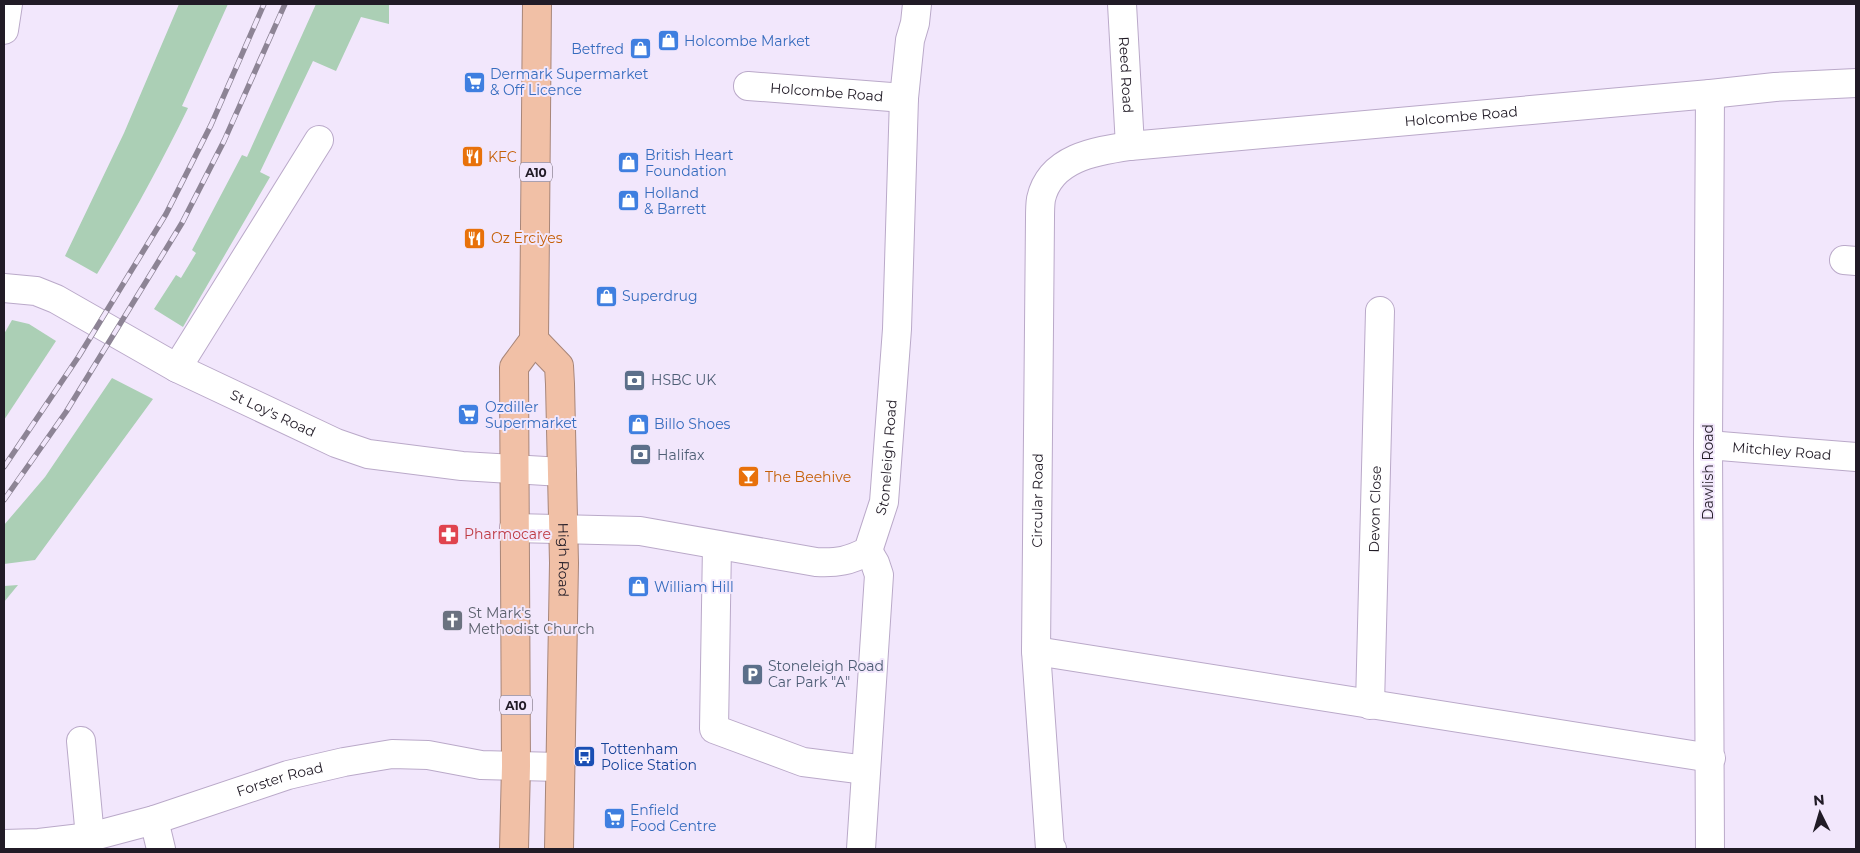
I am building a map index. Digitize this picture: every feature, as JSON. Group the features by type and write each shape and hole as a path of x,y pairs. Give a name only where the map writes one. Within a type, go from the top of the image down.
{"highway":[{"name":"A10","path":"514,849 516,766 514,367 534,340 537,4"},
{"name":"High Road","path":"534,340 559,366 564,529 560,849"}],"street":[{"path":"4,30 8,4"},
{"name":"Stoneleigh Road","path":"868,551 884,502 896,329 904,98 910,40 918,4"},
{"name":"Reed Road","path":"1122,4 1130,146"},
{"name":"Holcombe Road","path":"1069,162 1086,154 1130,146 1775,87 1856,82"},
{"name":"Holcombe Road","path":"748,86 904,98"},
{"name":"Dawlish Road","path":"1710,94 1708,445 1710,849"},
{"path":"177,368 319,140"},
{"name":"Circular Road","path":"1051,849 1036,651 1041,199 1047,184 1069,162"},
{"name":"St Loy's Road","path":"4,288 36,291 56,299 177,368 336,443 368,454 462,466 562,472"},
{"name":"Devon Close","path":"1370,705 1380,311"},
{"name":"Mitchley Road","path":"1708,445 1856,457"},
{"path":"514,528 640,531 816,562 836,563 854,558 868,551 879,575 861,849"},
{"path":"717,545 714,729 803,762 866,770"},
{"path":"1036,651 1711,758"},
{"path":"81,741 90,837"},
{"name":"Forster Road","path":"4,844 39,843 90,837 154,820 288,774 392,754 428,756 481,765 560,767"},
{"path":"154,820 162,849"}],"green space":[{"path":"179,4 228,4 182,106 188,108 167,151 97,274 65,256 124,133"},
{"path":"316,4 389,4 389,24 361,17 336,71 313,61 260,172 270,177 183,327 154,309 176,275 181,278 196,253 192,250 242,155 247,157"},
{"path":"12,320 29,324 56,341 4,420 4,334"},
{"path":"112,378 153,399 35,560 4,564 4,525 45,477"},
{"path":"18,585 4,602 4,586"}],"railway":[{"path":"4,467 79,356 166,214 211,125 264,4"},
{"path":"4,500 66,412 182,223 224,141 285,4"}],"place":[{"name":"Holcombe Market","path":"668,41"},
{"name":"Betfred","path":"640,49"},
{"name":"Dermark Supermarket & Off Licence","path":"474,82"},
{"name":"KFC","path":"472,157"},
{"name":"British Heart Foundation","path":"629,163"},
{"name":"Holland & Barrett","path":"628,201"},
{"name":"Oz Erciyes","path":"475,238"},
{"name":"Superdrug","path":"606,296"},
{"name":"HSBC UK","path":"635,380"},
{"name":"Ozdiller Supermarket","path":"469,415"},
{"name":"Billo Shoes","path":"638,424"},
{"name":"Halifax","path":"641,455"},
{"name":"The Beehive","path":"749,477"},
{"name":"Pharmocare","path":"448,534"},
{"name":"William Hill","path":"638,587"},
{"name":"St Mark's Methodist Church","path":"452,621"},
{"name":"Stoneleigh Road Car Park \"A\"","path":"752,674"},
{"name":"Tottenham Police Station","path":"585,757"},
{"name":"Enfield Food Centre","path":"614,818"}]}
